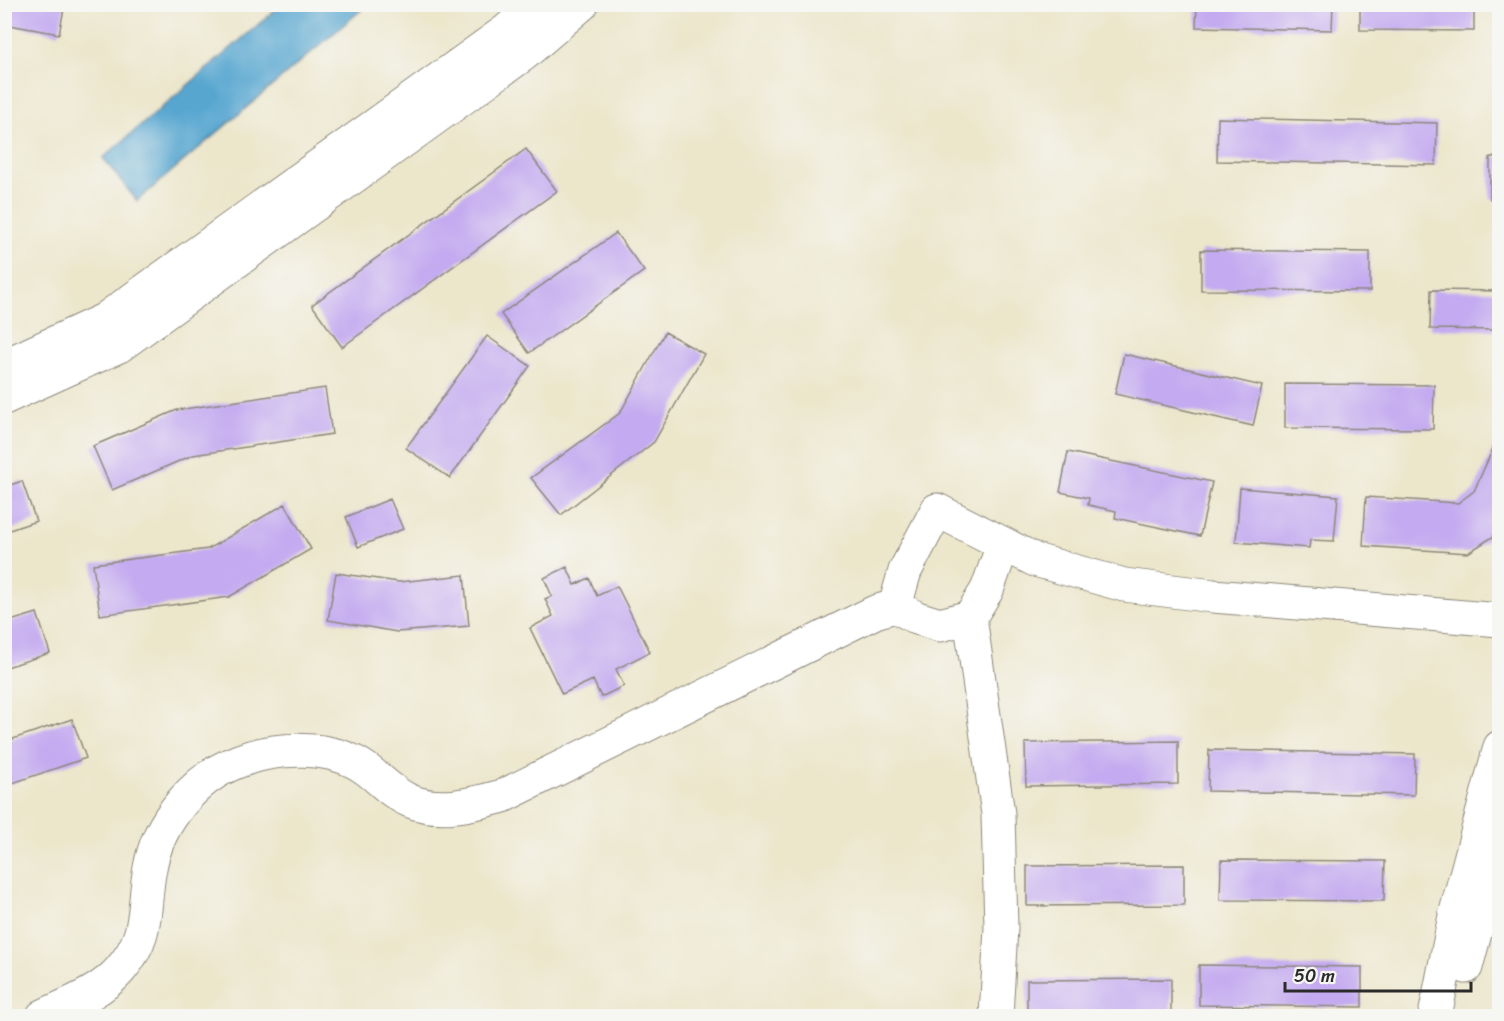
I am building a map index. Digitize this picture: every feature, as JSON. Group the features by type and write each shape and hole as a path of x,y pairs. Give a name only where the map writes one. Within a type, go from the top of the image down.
{"main road":[{"path":"4,366 104,320 496,38 537,4"},
{"path":"4,398 119,346 524,54 582,4"},
{"path":"895,606 905,571 937,510 1035,560 1124,585 1213,596 1500,620"},
{"path":"996,1017 1001,928 998,814 970,617 987,590 1003,545"},
{"path":"43,1017 104,986 121,969 134,950 143,928 150,868 160,837 173,812 202,782 237,761 271,752 304,751 336,756 364,767 410,801 436,806 468,806 503,796 875,612 895,606 917,618 940,625 970,617"},
{"path":"1435,1017 1455,916 1500,747"},
{"path":"1457,1017 1468,955 1500,839"}],"water":[{"path":"281,5 367,5 137,201 103,158"}],"building":[{"path":"4,4 65,4 59,34 4,24"},
{"path":"1197,4 1333,4 1332,30 1196,27"},
{"path":"1360,4 1474,4 1474,31 1360,30"},
{"path":"1218,118 1437,123 1436,165 1217,161"},
{"path":"526,149 557,191 342,347 312,305"},
{"path":"1490,157 1500,157 1500,199 1490,199"},
{"path":"616,233 644,271 529,353 501,314"},
{"path":"1201,250 1370,252 1370,291 1201,290"},
{"path":"1431,290 1500,291 1500,330 1430,329"},
{"path":"665,332 704,354 654,442 561,515 531,478 620,413"},
{"path":"487,336 530,366 450,478 406,448"},
{"path":"1124,354 1262,386 1253,426 1115,394"},
{"path":"1285,384 1434,385 1433,429 1285,428"},
{"path":"325,388 332,434 193,455 112,490 93,446 177,410"},
{"path":"1500,433 1500,532 1468,553 1363,546 1366,497 1458,503 1474,491"},
{"path":"1068,452 1212,482 1200,536 1115,518 1116,511 1088,505 1089,498 1060,492"},
{"path":"22,481 36,521 4,532 4,487"},
{"path":"1240,488 1338,496 1334,541 1310,540 1309,548 1236,542"},
{"path":"390,499 403,529 358,547 346,517"},
{"path":"285,504 311,549 229,597 100,615 93,564 208,549"},
{"path":"567,567 575,585 589,578 597,596 617,586 650,652 616,669 624,686 601,697 593,680 562,694 530,628 553,616 545,599 552,596 544,578"},
{"path":"336,573 399,582 464,575 469,626 397,632 328,620"},
{"path":"37,613 50,653 4,668 4,623"},
{"path":"72,719 86,758 4,786 4,742"},
{"path":"1178,741 1178,784 1026,786 1025,743"},
{"path":"1209,750 1415,754 1414,795 1208,791"},
{"path":"1221,860 1385,861 1384,901 1220,900"},
{"path":"1184,865 1184,905 1027,906 1027,866"},
{"path":"1199,965 1362,967 1362,1007 1199,1005"},
{"path":"1171,979 1171,1016 1027,1016 1027,980"}]}
